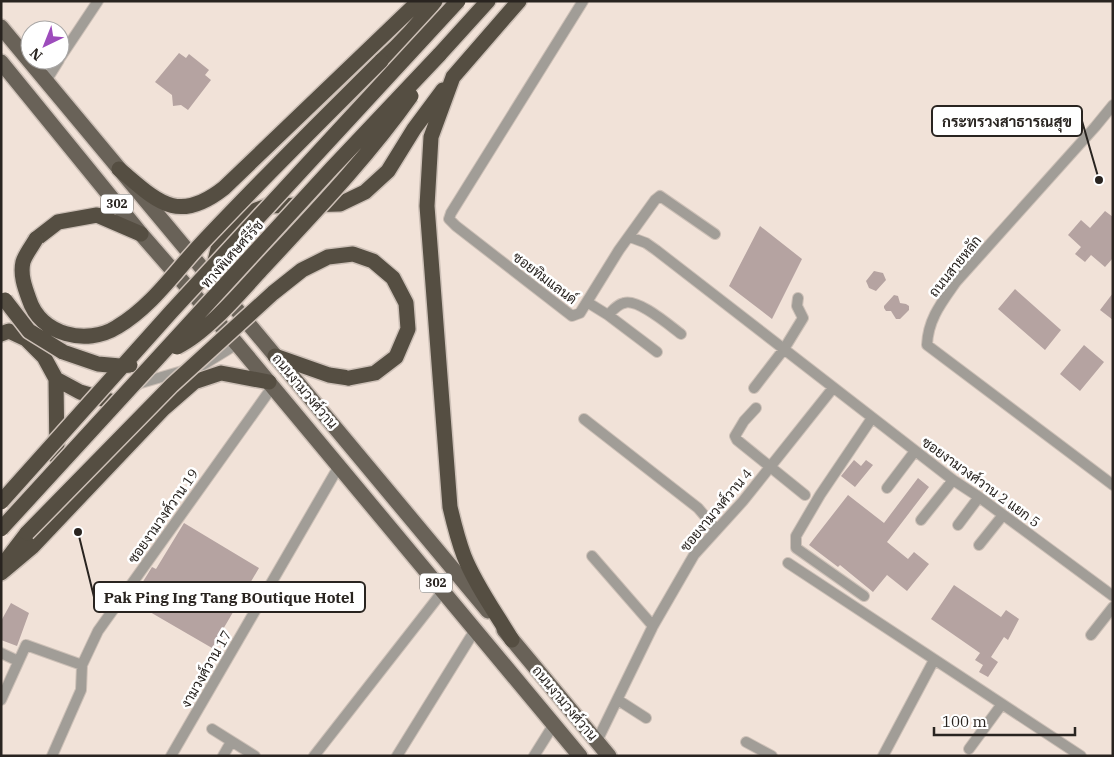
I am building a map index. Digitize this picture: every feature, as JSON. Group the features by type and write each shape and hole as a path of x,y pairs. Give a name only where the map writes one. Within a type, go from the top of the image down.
{"highway":[{"path":"119,169 152,196 167,204 180,208 194,206 209,200 224,188 419,1"},
{"path":"142,234 97,215 58,222 36,239 23,262 23,283 31,307 48,326 66,334 89,337 116,329 140,312 199,246 398,46 435,1"},
{"name":"ทางพิเศษศรีรัช","path":"1,502 184,298 458,1"},
{"name":"ทางพิเศษศรีรัช","path":"1,529 488,1"},
{"path":"210,278 218,249 251,212 267,206 340,204 365,192 388,171 414,129 452,77 519,1"},
{"path":"3,295 29,331 63,352 98,364 120,366 142,364 180,346 204,328 241,292 344,179 404,105 439,56"},
{"path":"452,77 431,137 427,206 450,507 464,557 512,640"},
{"path":"1,566 27,533 172,385 302,270 328,257 353,254 373,261 393,278 406,303 408,329 396,357 375,373 349,378 330,375 276,356"},
{"path":"1,334 9,330 26,339 44,357 56,378 57,458"},
{"path":"1,573 32,547 163,409 194,382 221,373 271,384"},
{"path":"56,378 80,392 110,401"}],"main road":[{"name":"ถนนงามวงศ์วาน","path":"1,27 609,756"},
{"name":"ถนนงามวงศ์วาน","path":"1,62 142,234 340,466 580,756"}],"street":[{"path":"70,44 98,1"},
{"name":"ซอยทิมแลนด์","path":"583,1 449,219 572,316 580,313 619,250 655,200 660,196 715,234"},
{"path":"46,81 53,70"},
{"name":"ถนนสายหลัก","path":"1113,105 956,282 936,310 930,323 927,332 927,345 1113,485"},
{"path":"630,237 646,242 833,388"},
{"path":"754,388 784,349 802,318 797,306 798,298"},
{"path":"587,302 608,314 657,352"},
{"path":"608,314 620,304 631,302 641,306 681,334"},
{"path":"1,518 110,401 140,383 203,365 237,344"},
{"name":"ซอยงามวงศ์วาน 19","path":"82,665 98,631 271,384"},
{"name":"ซอยงามวงศ์วาน 2 แยก 5","path":"833,388 953,480 1113,596"},
{"name":"ซอยงามวงศ์วาน 4","path":"597,741 653,626 694,555 743,501 833,388"},
{"path":"756,408 744,421 735,436 739,442 805,495"},
{"path":"584,418 698,508 716,529"},
{"path":"864,596 796,548 795,542 796,536 820,495 872,418"},
{"path":"887,488 915,451"},
{"name":"งามวงศ์วาน 17","path":"170,756 340,466"},
{"path":"921,520 953,480"},
{"path":"958,525 979,497"},
{"path":"979,545 1003,515"},
{"path":"592,556 653,626"},
{"path":"788,564 1081,756"},
{"path":"314,756 443,591"},
{"path":"1091,635 1113,607"},
{"path":"397,756 476,630"},
{"path":"1,700 25,646 28,644 82,665 81,690 52,756"},
{"path":"1,652 18,661"},
{"path":"883,756 934,660"},
{"path":"618,700 646,718"},
{"path":"969,749 1002,704"},
{"path":"534,756 554,724"},
{"path":"212,729 255,756"},
{"path":"223,756 231,742"},
{"path":"746,742 772,756"}],"building":[{"path":"179,53 186,58 189,54 209,70 205,75 211,80 188,110 181,105 173,106 172,95 155,82"},
{"path":"1105,211 1113,217 1113,258 1105,267 1091,255 1085,262 1075,254 1081,247 1068,235 1081,220 1090,228"},
{"path":"760,226 802,259 772,319 729,286"},
{"path":"874,271 883,273 886,280 876,291 869,288 866,281"},
{"path":"1015,289 1061,330 1045,350 998,309"},
{"path":"1113,293 1113,320 1100,310"},
{"path":"894,295 898,296 900,303 909,306 909,310 900,319 896,319 891,311 886,311 884,308"},
{"path":"1084,345 1104,362 1080,391 1060,374"},
{"path":"854,460 861,466 866,460 873,465 855,487 841,476"},
{"path":"918,478 929,487 887,542 908,559 914,552 929,564 907,591 887,575 873,592 840,565 838,567 809,545 848,495 884,523"},
{"path":"184,523 259,568 212,648 131,601 152,567 156,569"},
{"path":"954,585 1001,617 1006,610 1019,619 1008,640 1004,637 991,657 998,662 988,677 979,672 983,665 975,660 980,653 931,619"},
{"path":"11,603 29,613 17,646 1,640 1,621"}],"place":[{"name":"กระทรวงสาธารณสุข","path":"1099,180"},
{"name":"Pak Ping Ing Tang BOutique Hotel","path":"78,532"}]}
